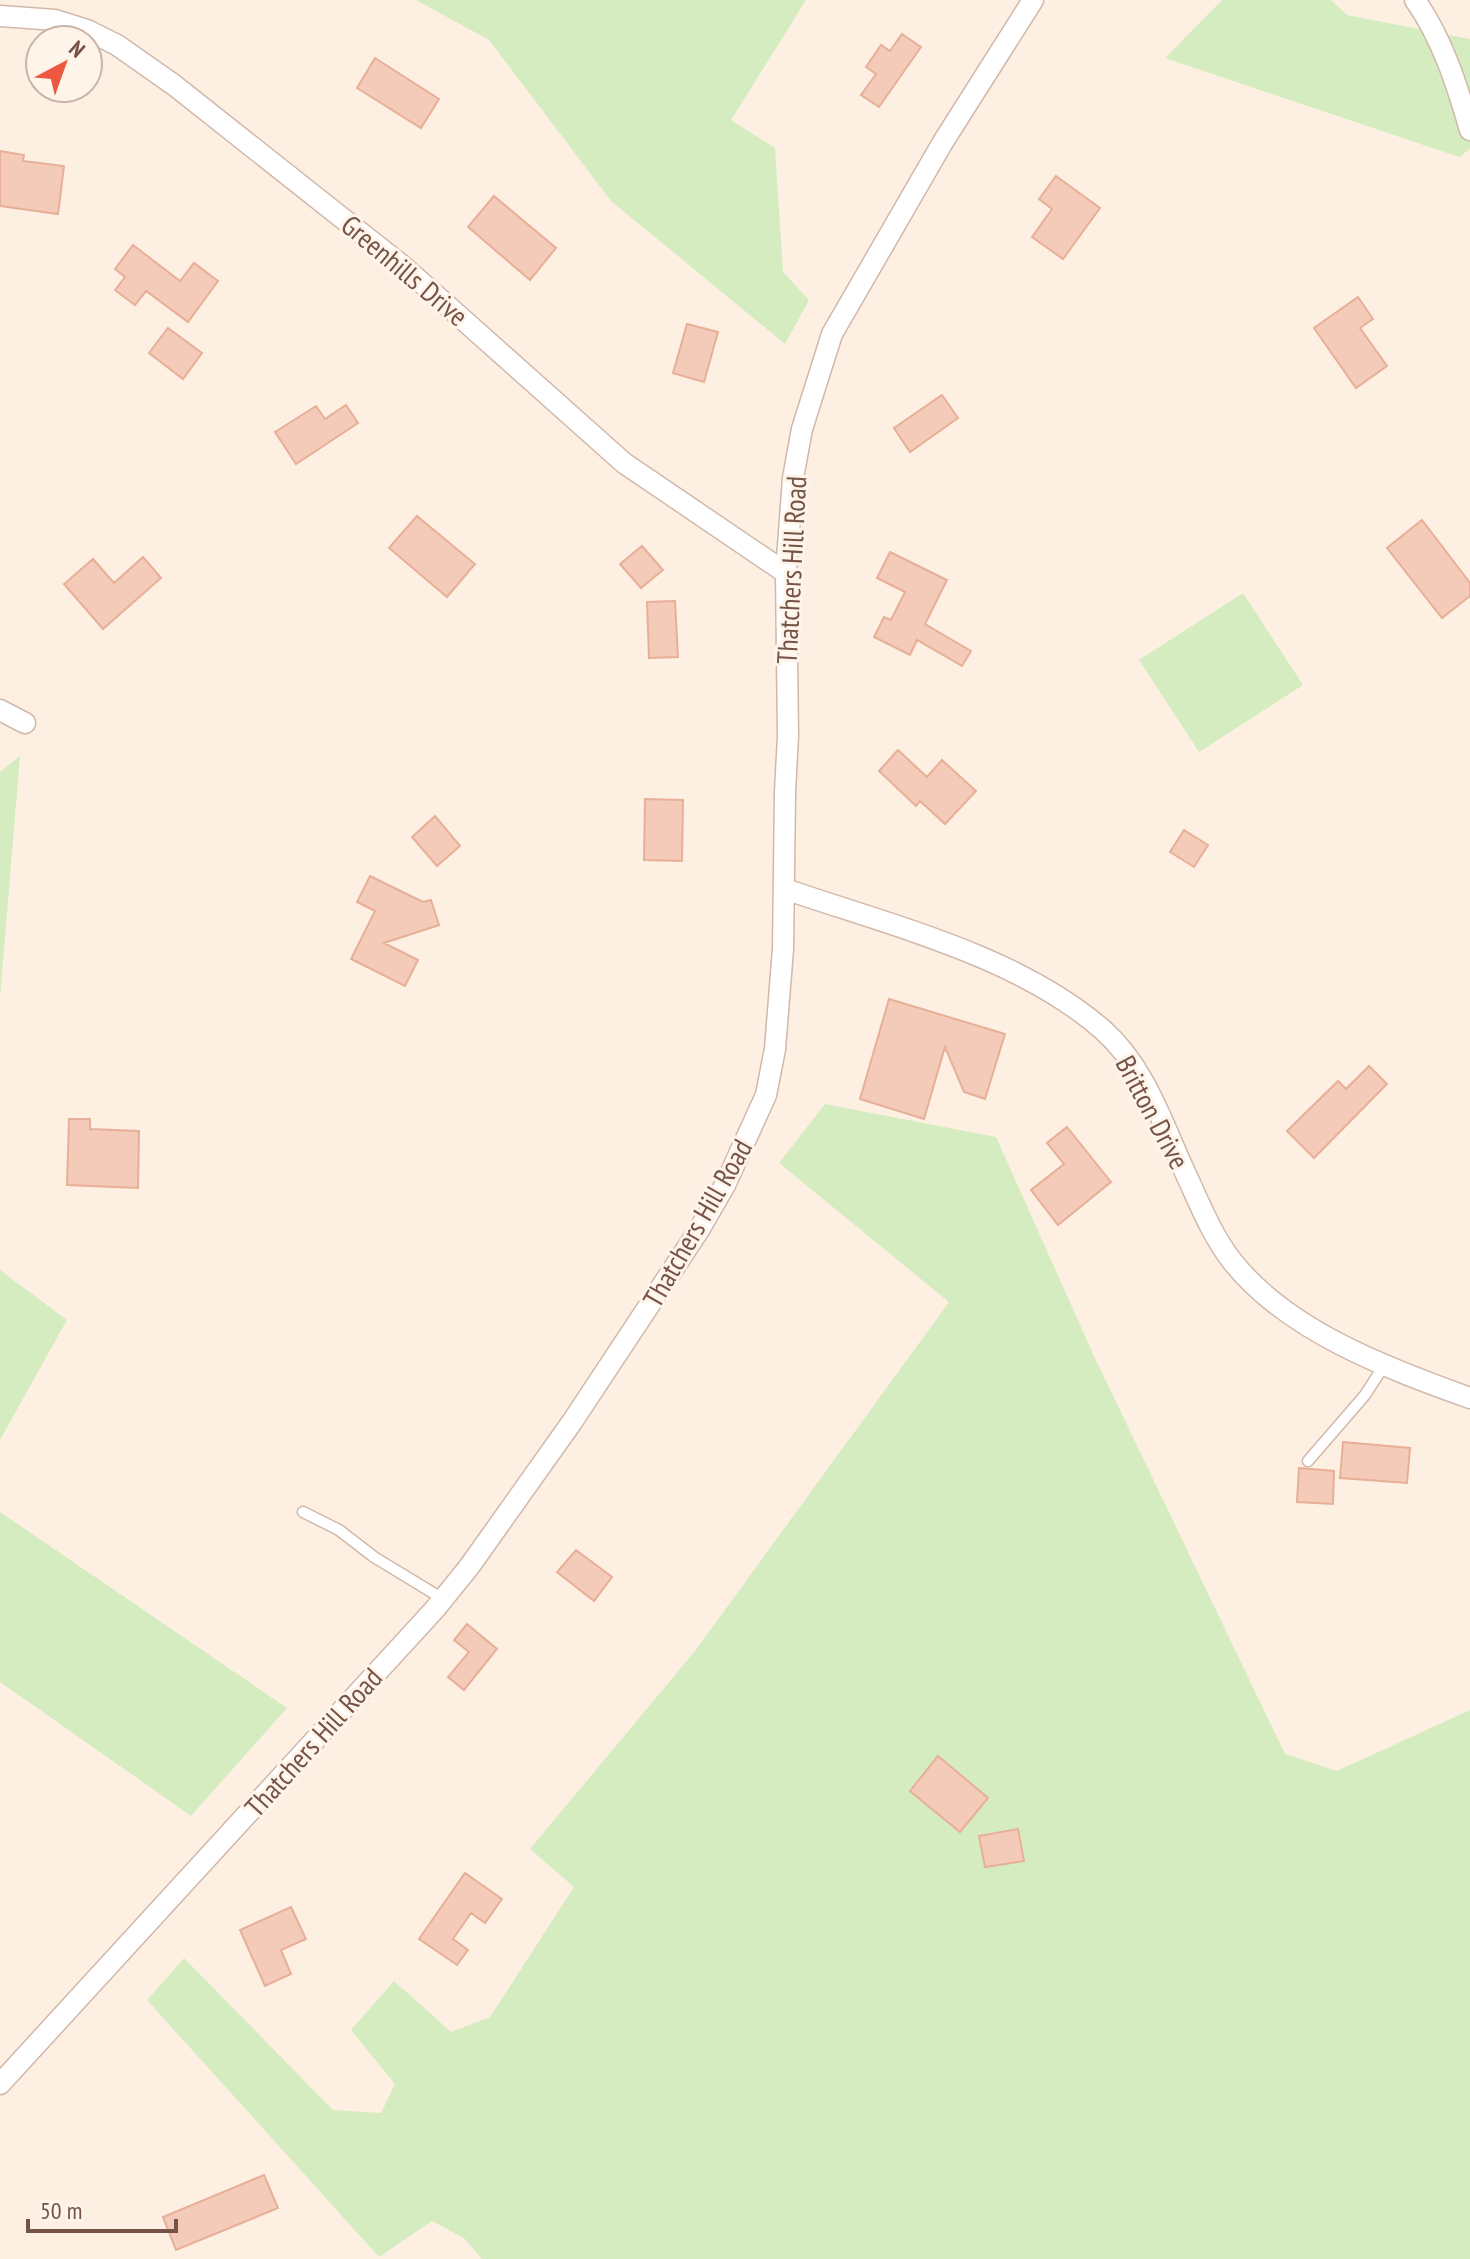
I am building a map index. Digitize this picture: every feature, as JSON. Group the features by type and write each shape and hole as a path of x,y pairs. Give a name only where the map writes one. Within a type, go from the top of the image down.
{"street":[{"name":"Thatchers Hill Road","path":"0,2084 469,1567 581,1410 699,1230 730,1174 766,1095 775,1049 785,889 788,736 786,573 793,478 802,429 832,334 943,142 1033,0"},
{"path":"1415,0 1447,60 1470,130"},
{"name":"Greenhills Drive","path":"0,16 55,20 87,30 117,45 174,85 404,267 624,463 786,573"},
{"path":"0,710 25,723"},
{"name":"Britton Drive","path":"785,889 967,953 1006,970 1076,1009 1105,1032 1129,1059 1153,1102 1213,1232 1233,1262 1259,1290 1287,1313 1323,1334 1385,1364 1470,1398"}],"lane":[{"path":"1308,1461 1365,1395 1385,1364"},
{"path":"303,1512 339,1530 374,1557 443,1599"}],"green space":[{"path":"416,0 806,0 731,120 775,148 783,272 809,300 785,344 611,201 489,40"},
{"path":"1222,0 1331,0 1347,15 1470,39 1470,149 1459,157 1165,58"},
{"path":"1243,593 1303,685 1199,752 1139,660"},
{"path":"20,756 0,997 0,772"},
{"path":"825,1104 996,1137 1094,1356 1285,1754 1337,1771 1470,1710 1470,2259 482,2259 464,2238 432,2221 379,2257 147,2000 184,1958 333,2110 381,2113 395,2084 351,2030 394,1981 451,2032 490,2017 574,1887 530,1849 695,1651 949,1302 779,1163"},
{"path":"0,1270 67,1320 0,1440"},
{"path":"0,1512 287,1708 191,1816 0,1682"}],"building":[{"path":"902,34 921,47 879,107 861,95 876,74 866,67 881,45 890,51"},
{"path":"375,58 439,99 421,128 357,88"},
{"path":"0,151 24,155 23,161 64,166 58,214 0,206"},
{"path":"1056,176 1100,208 1063,259 1032,237 1052,209 1039,199"},
{"path":"494,196 556,248 530,280 468,227"},
{"path":"133,245 180,281 194,263 218,281 188,322 146,291 135,305 115,290 125,277 115,269"},
{"path":"1358,297 1373,319 1360,328 1387,366 1356,388 1314,328"},
{"path":"687,324 718,332 704,382 673,373"},
{"path":"168,328 202,353 183,379 149,353"},
{"path":"942,395 958,418 910,452 894,428"},
{"path":"346,405 358,423 296,464 275,432 316,406 325,419"},
{"path":"417,516 475,564 447,597 389,548"},
{"path":"1422,520 1470,583 1470,596 1442,618 1387,548"},
{"path":"642,546 663,570 641,588 620,564"},
{"path":"890,552 947,580 925,624 971,651 962,666 917,640 910,655 874,637 884,617 891,620 905,592 877,578"},
{"path":"143,557 161,578 103,629 64,584 93,559 114,583"},
{"path":"675,601 678,657 649,658 647,602"},
{"path":"898,750 927,777 942,760 976,791 945,824 920,801 916,806 879,771"},
{"path":"645,799 683,800 682,861 644,860"},
{"path":"435,816 460,846 437,866 412,837"},
{"path":"1184,830 1208,845 1194,867 1170,852"},
{"path":"370,876 423,902 431,900 439,925 384,943 418,960 405,986 351,959 375,911 357,902"},
{"path":"889,999 1005,1034 985,1099 964,1092 945,1047 924,1119 860,1099"},
{"path":"1369,1066 1387,1084 1314,1158 1287,1131 1338,1081 1346,1089"},
{"path":"69,1119 90,1119 90,1129 139,1131 138,1188 67,1185"},
{"path":"1067,1127 1111,1182 1058,1225 1031,1190 1064,1164 1047,1143"},
{"path":"1343,1442 1410,1448 1407,1483 1340,1478"},
{"path":"1299,1468 1334,1471 1333,1504 1297,1502"},
{"path":"576,1550 612,1577 594,1601 557,1572"},
{"path":"467,1624 497,1649 464,1690 448,1677 469,1652 454,1640"},
{"path":"938,1756 988,1798 960,1832 910,1791"},
{"path":"1018,1829 1024,1861 985,1867 979,1836"},
{"path":"465,1873 502,1899 485,1923 471,1913 453,1939 468,1950 457,1965 419,1939"},
{"path":"291,1907 306,1939 281,1950 291,1974 265,1986 240,1930"},
{"path":"264,2175 278,2208 176,2250 163,2217"}]}
